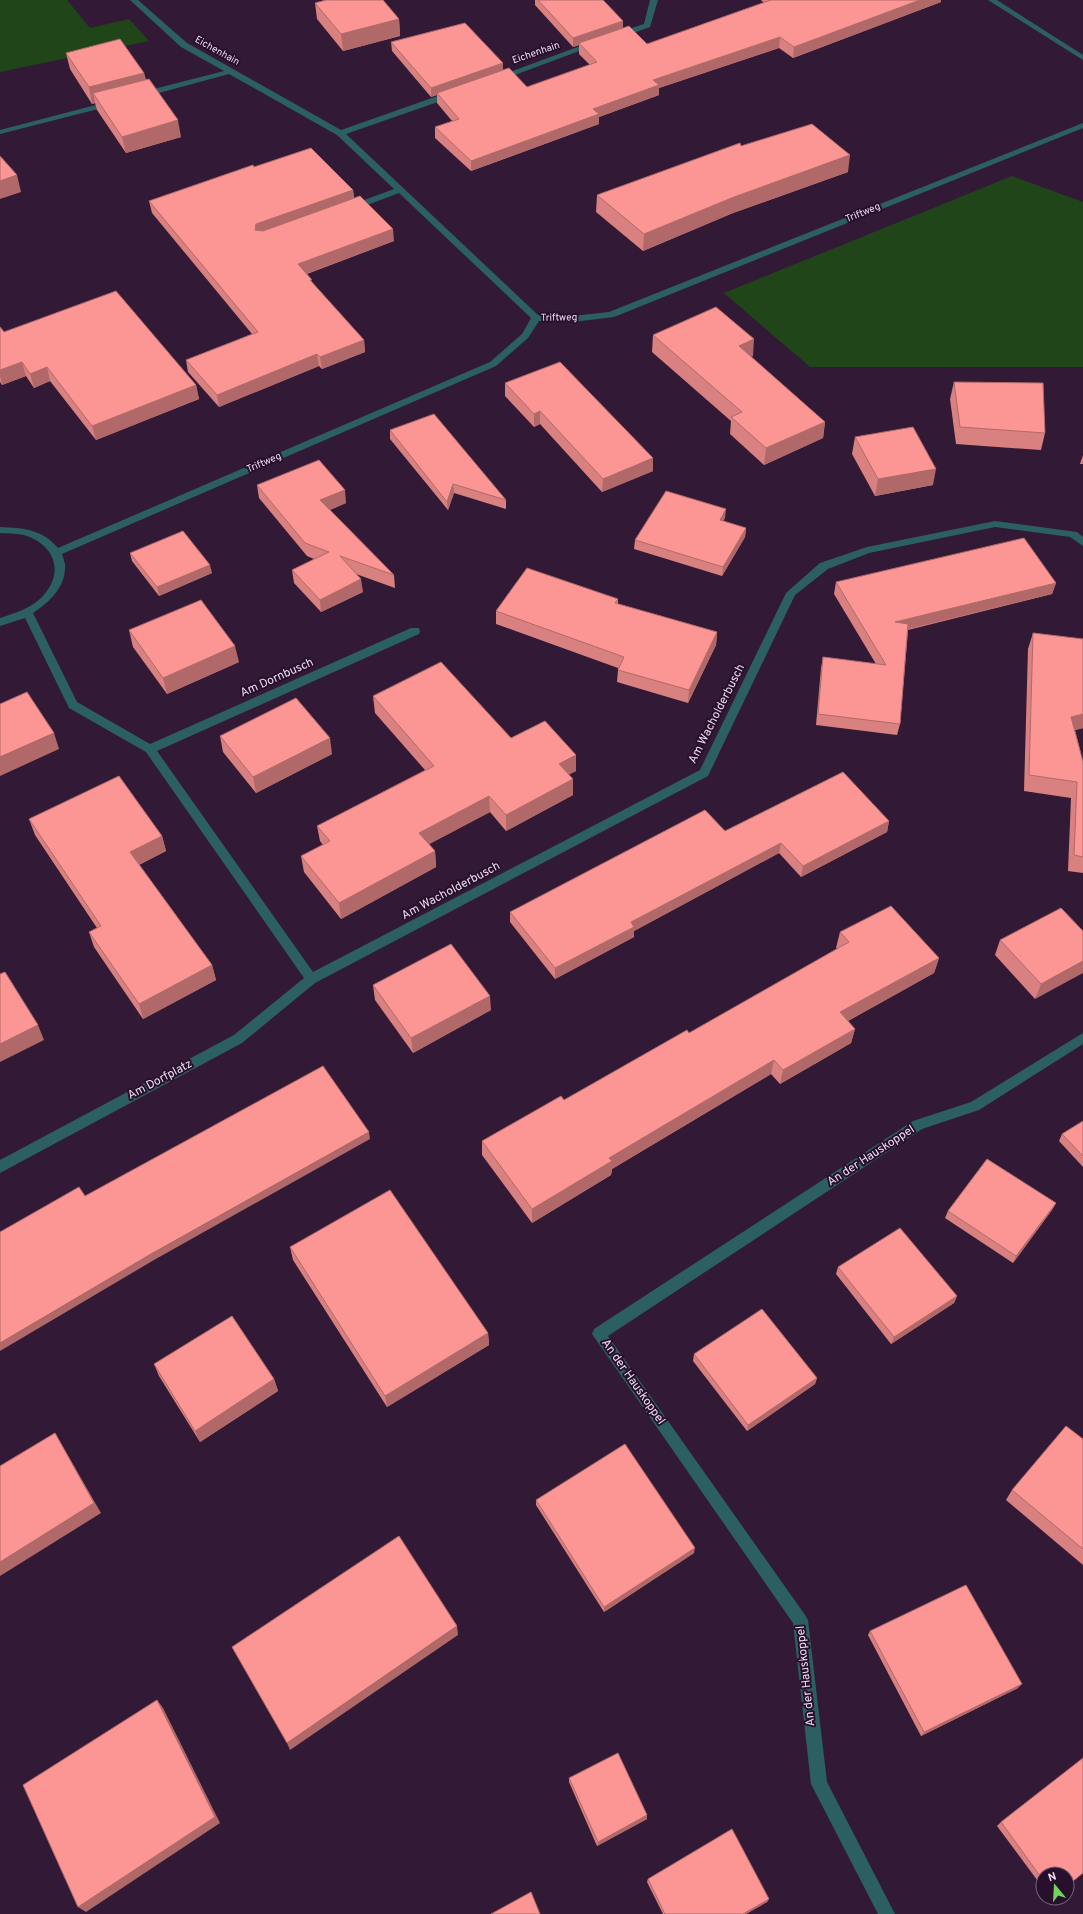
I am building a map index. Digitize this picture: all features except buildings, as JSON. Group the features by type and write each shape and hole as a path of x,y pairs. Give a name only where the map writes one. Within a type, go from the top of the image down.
{"street":[{"name":"Eichenhain","path":"134,0 184,45 340,133 536,318"},
{"name":"Eichenhain","path":"490,80 647,25 654,0"},
{"path":"992,0 1083,58"},
{"path":"0,132 230,71"},
{"path":"340,133 460,91"},
{"name":"Triftweg","path":"57,552 492,364 525,336 536,318 573,319 611,314 1083,125"},
{"path":"342,210 401,189"},
{"name":"Am Wacholderbusch","path":"311,979 704,772 791,593 824,566 867,550 995,524 1073,534 1083,543"},
{"path":"0,530 29,533 46,541 57,552 62,567 58,584 46,600 28,613 0,622"},
{"path":"28,613 73,705 150,748 311,979"},
{"name":"Am Dornbusch","path":"150,748 415,631"},
{"name":"Am Dorfplatz","path":"0,1167 238,1038 311,979"},
{"name":"An der Hauskoppel","path":"888,1914 819,1784 800,1620 599,1334 918,1125 975,1106 1083,1038"}],"green space":[{"path":"0,0 67,0 90,28 129,19 149,41 0,72"},
{"path":"1012,176 1083,202 1083,367 810,367 724,293"}]}
